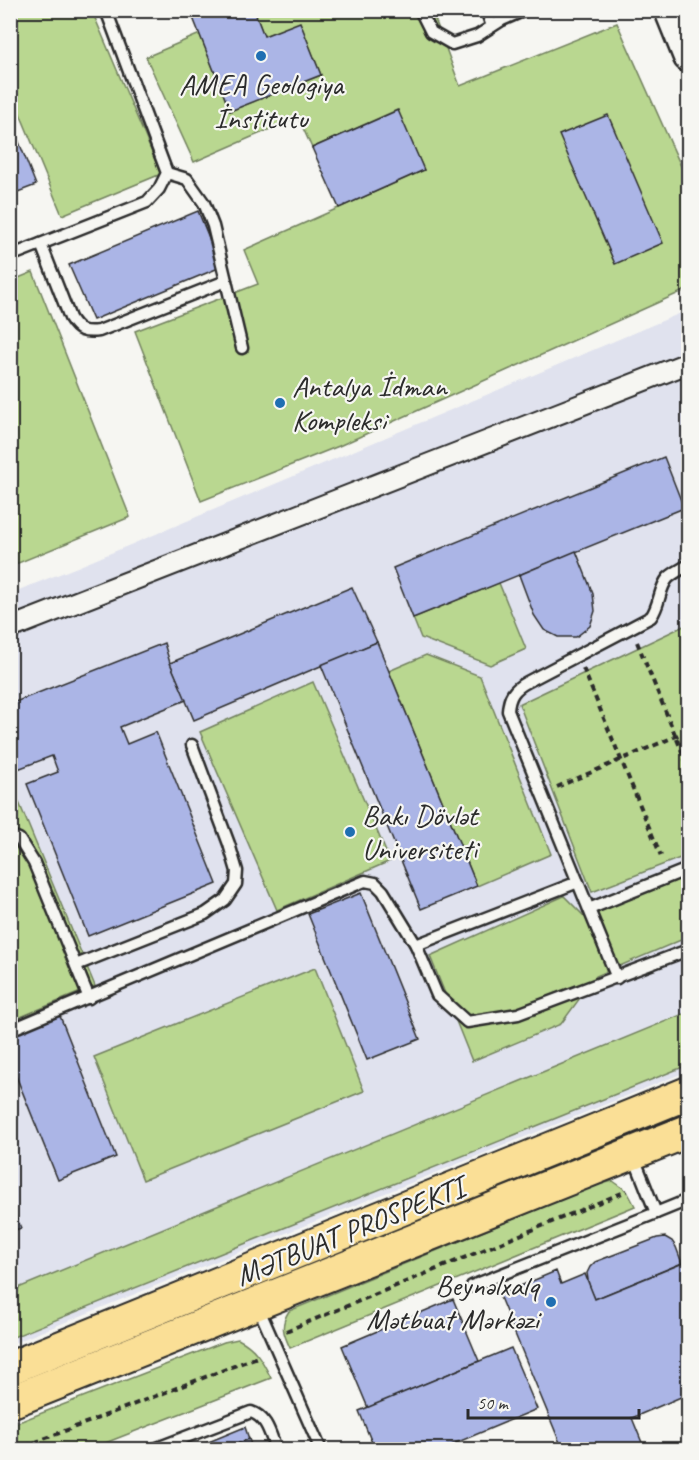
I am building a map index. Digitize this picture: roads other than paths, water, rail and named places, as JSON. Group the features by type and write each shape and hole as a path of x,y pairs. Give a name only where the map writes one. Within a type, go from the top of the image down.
{"main road":[{"name":"MƏTBUAT PROSPEKTI","path":"10,1368 688,1093"},
{"name":"MƏTBUAT PROSPEKTI","path":"10,1402 688,1131"}],"street":[{"path":"669,10 688,57"},
{"path":"10,628 688,363"}],"lane":[{"path":"10,256 147,202 159,189 167,173 106,10"},
{"path":"420,10 431,32 452,44 477,36 502,20 525,10"},
{"path":"486,10 492,26"},
{"path":"167,173 187,179 204,203 213,226 242,348"},
{"path":"41,244 70,318 76,328 85,333 99,331 226,281"},
{"path":"617,978 508,711 508,700 515,689 651,617 658,609 667,579 688,565"},
{"path":"76,965 206,914 225,900 236,884 237,871 229,844 192,745"},
{"path":"10,835 19,839 34,863 89,998"},
{"path":"589,909 688,869"},
{"path":"10,1030 365,881 375,883 383,891 416,945 437,995 467,1022 518,1014 688,950"},
{"path":"416,945 578,882"},
{"path":"633,1154 656,1213"},
{"path":"472,1286 688,1200"},
{"path":"257,1303 321,1449"},
{"path":"152,1449 251,1412 260,1415 264,1420 276,1449"}],"place":[{"name":"AMEA Geologiya İnstitutu","path":"261,56"},
{"name":"Antalya İdman Kompleksi","path":"280,403"},
{"name":"Bakı Dövlət Universiteti","path":"350,832"},
{"name":"Beynəlxalq Mətbuat Mərkəzi","path":"551,1302"}]}
